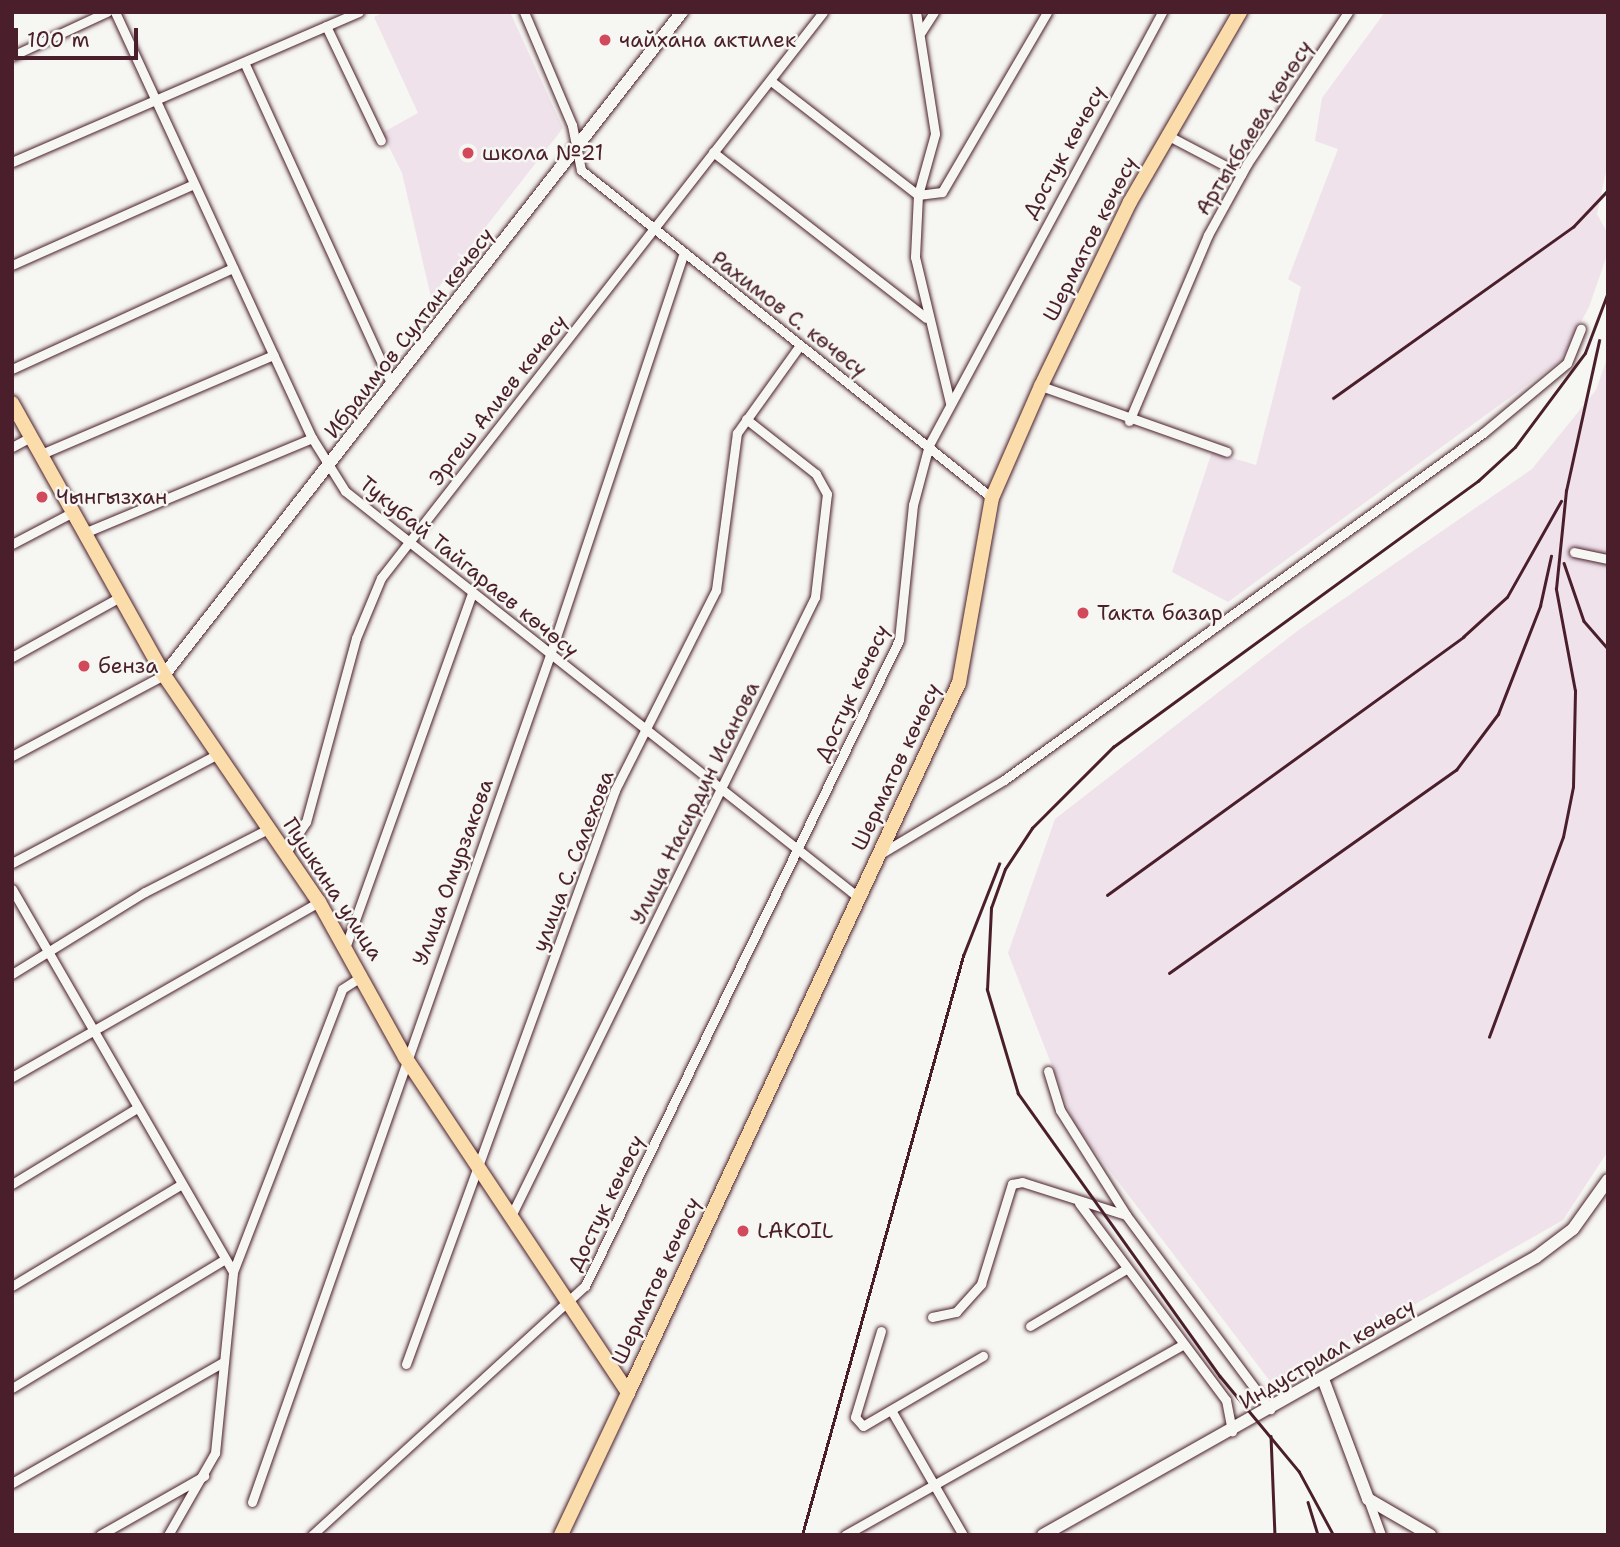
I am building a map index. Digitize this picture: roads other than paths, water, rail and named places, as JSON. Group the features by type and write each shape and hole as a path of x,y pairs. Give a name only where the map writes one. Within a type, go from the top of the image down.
{"main road":[{"name":"Ибраимов Султан көчөсү","path":"164,675 577,150 682,12"},
{"name":"Шерматов көчөсү","path":"561,1535 959,683 992,498 1041,386 1167,135 1240,12"},
{"name":"Пушкина улица","path":"12,402 29,438 164,675 221,752 318,902 364,975 405,1057 628,1393"},
{"name":"Индустриал көчөсү","path":"1043,1535 1232,1431 1563,1239 1608,1180"},
{"path":"1323,1379 1368,1499 1430,1535"}],"street":[{"path":"12,56 107,12"},
{"name":"Тукубай Тайгараев көчөсү","path":"115,12 152,99 312,438 345,491 408,544 550,656 647,728 858,897"},
{"path":"12,162 152,99 359,12"},
{"name":"Рахимов С. көчөсү","path":"524,12 577,150 581,170 929,445 992,498"},
{"name":"Эргеш Алиев көчөсү","path":"285,853 306,822 356,638 381,578 823,12"},
{"path":"916,12 935,134 918,195 915,257 926,318 950,403"},
{"path":"921,32 934,12"},
{"path":"771,81 918,195 942,192 1047,12"},
{"name":"Достук көчөсү","path":"312,1535 585,1286 899,640 913,505 929,445 1162,12"},
{"name":"Артыкбаева көчөсү","path":"1129,421 1181,290 1241,174 1348,12"},
{"path":"326,26 381,141"},
{"path":"244,62 392,385"},
{"path":"1167,135 1241,174"},
{"path":"713,152 926,318"},
{"path":"12,265 192,185"},
{"name":"Улица Омурзакова","path":"252,1502 405,1057 550,656 684,253"},
{"path":"12,369 233,268"},
{"path":"878,855 1004,780 1483,433 1567,363 1581,330"},
{"name":"улица С. Салехова","path":"406,1364 615,790 716,590 731,461 746,419 800,345"},
{"path":"39,455 274,355"},
{"path":"1041,386 1129,421 1227,452"},
{"name":"Улица Насирдин Исанова","path":"510,1218 815,597 827,494 816,474 746,419"},
{"path":"12,447 29,438"},
{"path":"84,533 312,438"},
{"path":"12,544 73,512"},
{"path":"1574,552 1608,559"},
{"path":"345,948 472,593"},
{"path":"12,657 120,597"},
{"path":"12,756 164,675"},
{"path":"12,863 221,752"},
{"path":"12,974 268,828"},
{"path":"12,889 223,1260 233,1272"},
{"path":"12,1077 318,902"},
{"path":"168,1535 206,1476 215,1453 233,1272 342,989 364,975"},
{"path":"1048,1072 1060,1110 1126,1215 1270,1409"},
{"path":"12,1184 137,1108"},
{"path":"932,1317 956,1311 981,1284 1012,1184 1022,1182 1079,1203 1126,1215"},
{"path":"12,1286 180,1185"},
{"path":"1079,1203 1181,1346 1226,1400 1232,1431"},
{"path":"12,1388 223,1260"},
{"path":"1030,1326 1126,1269"},
{"path":"881,1331 855,1417 863,1426 983,1356"},
{"path":"845,1535 1181,1346"},
{"path":"12,1483 223,1362"},
{"path":"891,1410 963,1535"},
{"path":"100,1535 206,1476"},
{"path":"1368,1499 1381,1535"}],"railway":[{"path":"1333,398 1573,227 1608,190"},
{"path":"1333,1535 1299,1472 1220,1377 1018,1094 987,990 991,908 1005,869 1032,828 1113,747 1478,481 1515,447 1585,353 1608,292"},
{"path":"1489,1037 1563,837 1573,787 1575,691 1556,589 1566,491 1599,341"},
{"path":"1107,895 1463,637 1507,597 1561,501"},
{"path":"1169,973 1456,770 1498,714 1540,606 1551,556"},
{"path":"1564,563 1584,621 1608,649"},
{"path":"802,1535 963,956 999,864"},
{"path":"1271,1436 1275,1535"},
{"path":"1308,1502 1318,1535"}],"place":[{"name":"чайхана актилек","path":"605,40"},
{"name":"школа №21","path":"468,153"},
{"name":"Чынгызхан","path":"42,497"},
{"name":"Такта базар","path":"1083,613"},
{"name":"бенза","path":"84,666"},
{"name":"LAKOIL","path":"743,1231"}]}
